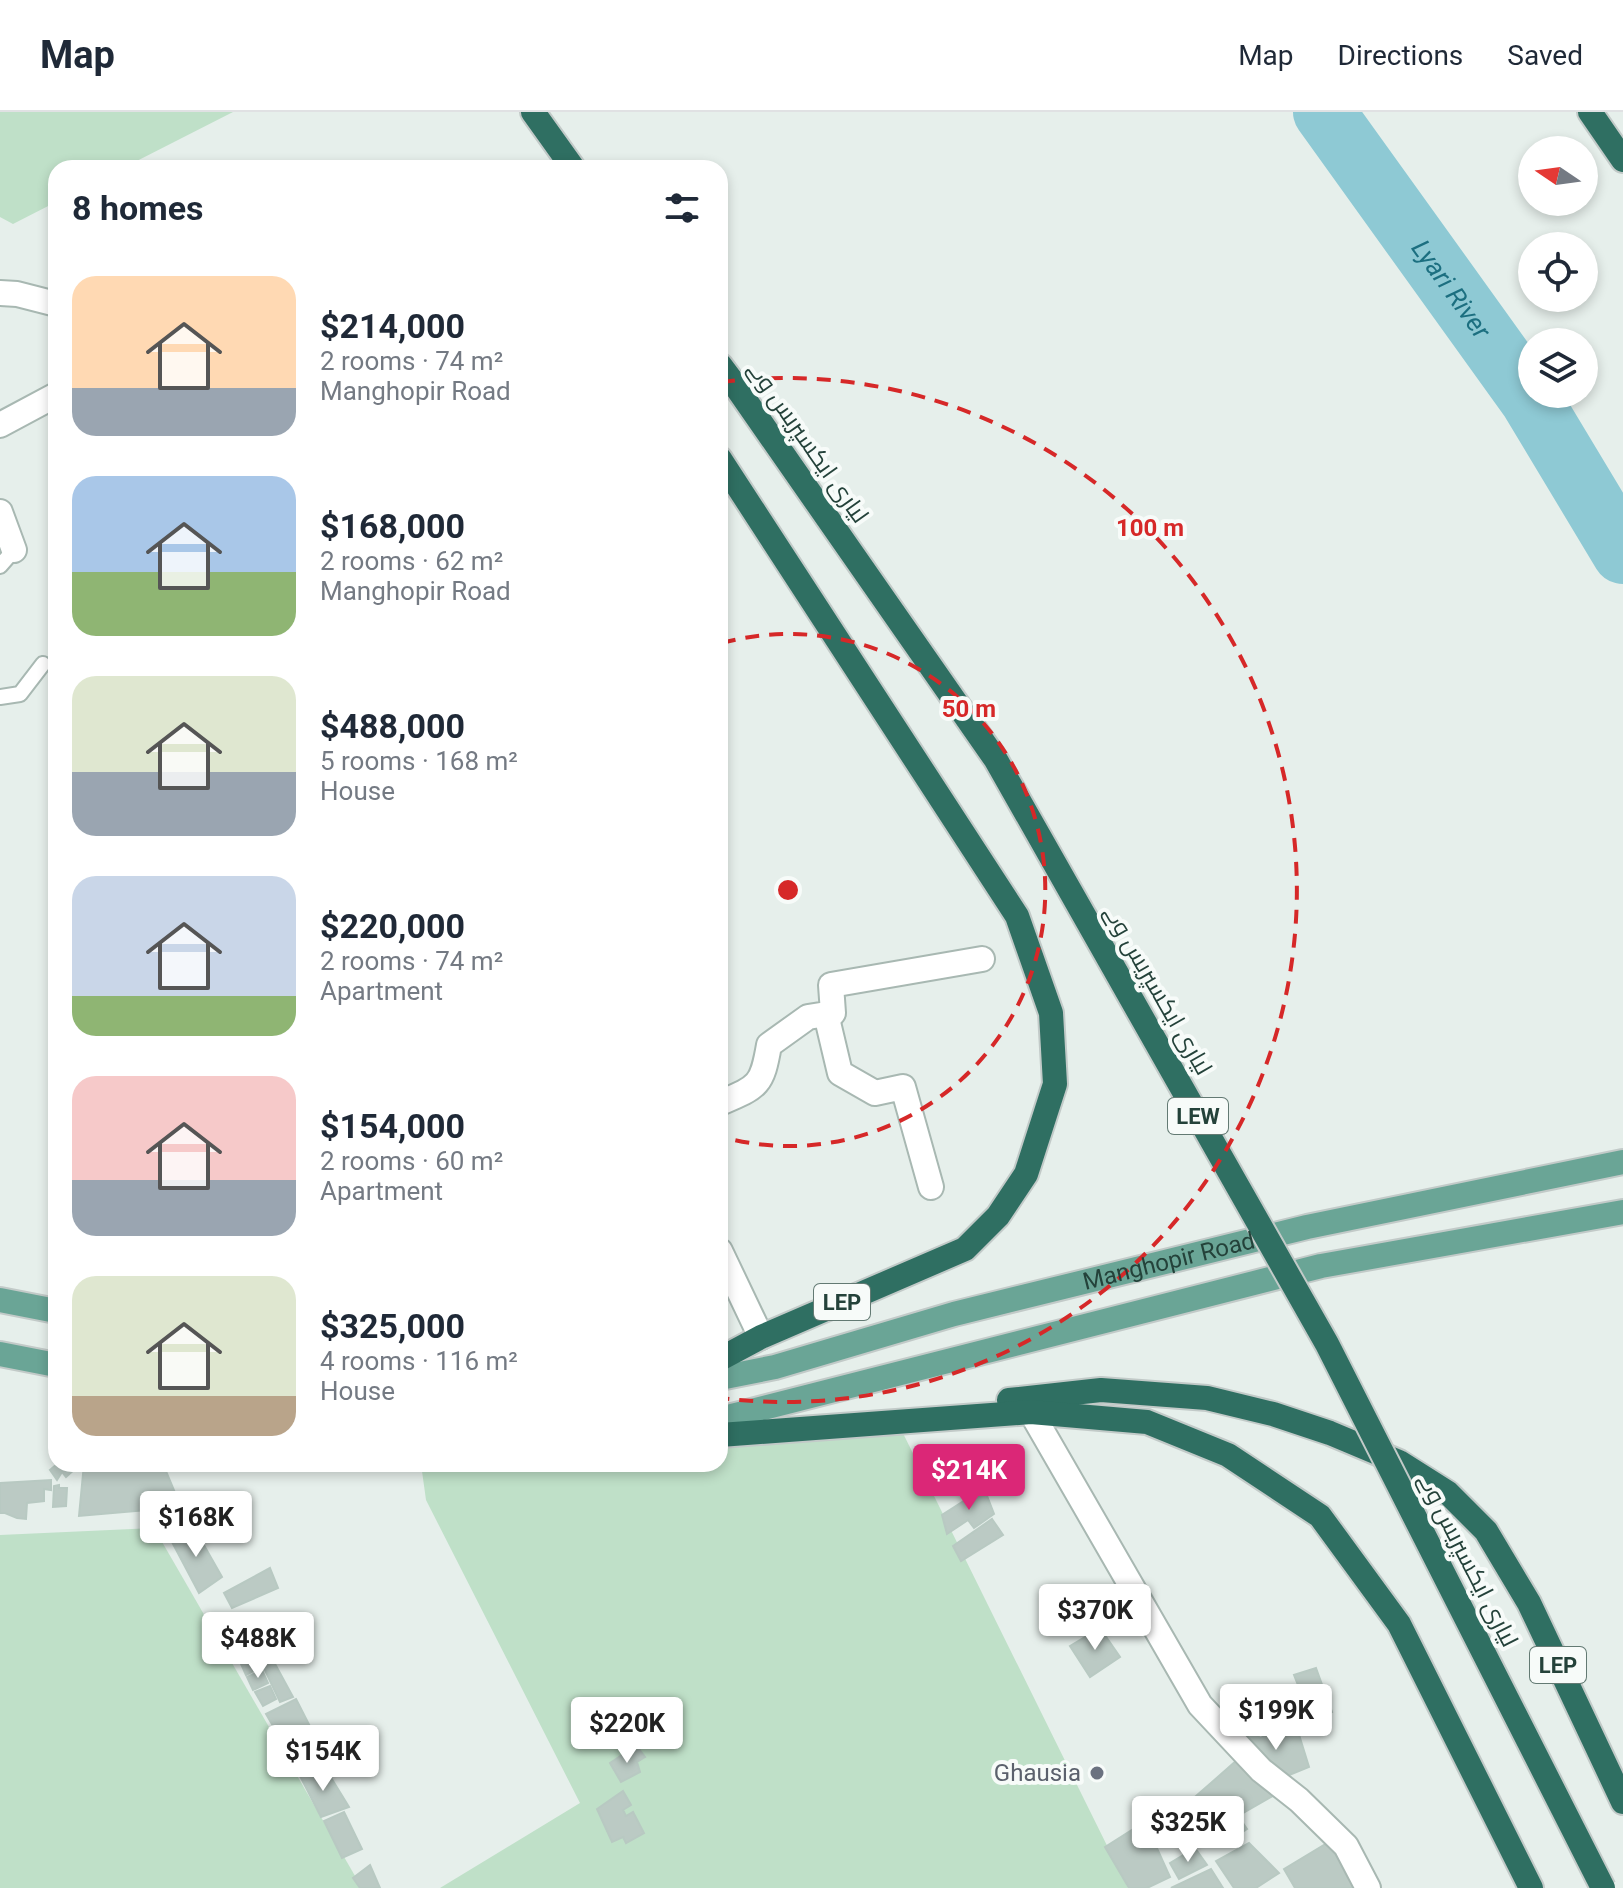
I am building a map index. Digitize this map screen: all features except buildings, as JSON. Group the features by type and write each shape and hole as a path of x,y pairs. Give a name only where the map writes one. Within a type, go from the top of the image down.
{"highway":[{"path":"533,112 567,160"},
{"path":"1590,112 1623,160"},
{"name":"لیاری ایکسپریس وے","path":"728,376 996,760 1327,1344 1603,1888"},
{"name":"LEP","path":"728,471 1017,916 1051,1013 1055,1084 1026,1174 998,1216 965,1249 761,1337 728,1355"},
{"name":"LEP","path":"837,1426 893,1413 1101,1390 1207,1398 1316,1428 1399,1462 1448,1493 1486,1531 1529,1603 1623,1802"},
{"path":"728,1434 1031,1412 1147,1422 1228,1455 1320,1516 1399,1624 1531,1888"}],"main road":[{"name":"Manghopir Road","path":"728,1376 775,1367 954,1314 1307,1227 1623,1162"},
{"name":"Manghopir Road","path":"728,1417 1321,1266 1623,1212"},
{"path":"0,1300 48,1309"},
{"path":"0,1354 48,1363"}],"street":[{"path":"0,293 48,302"},
{"path":"0,425 48,399"},
{"path":"0,512 7,558"},
{"path":"728,1100 750,1091 762,1076 769,1045 808,1017 833,1013 831,985 982,959"},
{"path":"826,1014 840,1073 875,1093 903,1087 931,1187"},
{"path":"728,1268 761,1337"},
{"path":"1031,1412 1200,1705 1261,1770 1299,1800 1346,1846 1368,1888"}],"lane":[{"path":"0,697 20,694 43,664"}],"green space":[{"path":"0,112 233,112 139,160 48,160 48,206 13,224 0,217"},
{"path":"893,1413 1128,1888 440,1888 580,1803 426,1500 422,1472 728,1472 728,1435"},
{"path":"154,1528 362,1888 0,1888 0,1535"}],"waterway":[{"name":"Lyari River","path":"1324,112 1531,400 1623,553"}],"place":[{"name":"Ghausia","path":"1097,1773"}]}
